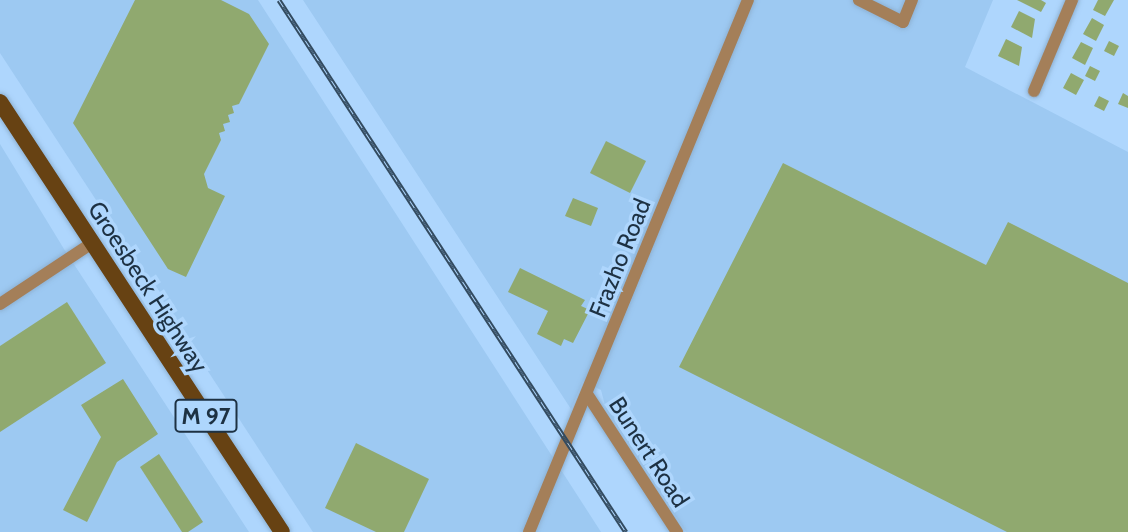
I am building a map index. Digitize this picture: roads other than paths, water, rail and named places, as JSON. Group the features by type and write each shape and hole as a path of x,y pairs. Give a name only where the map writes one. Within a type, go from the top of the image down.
{"main road":[{"name":"Groesbeck Highway","path":"0,102 282,532"}],"street":[{"name":"Frazho Road","path":"529,532 748,0"},
{"path":"859,0 903,22 912,0"},
{"path":"1034,91 1072,0"},
{"path":"0,304 92,243"},
{"name":"Bunert Road","path":"587,394 677,532"}],"railway":[{"path":"279,0 626,532"}]}
